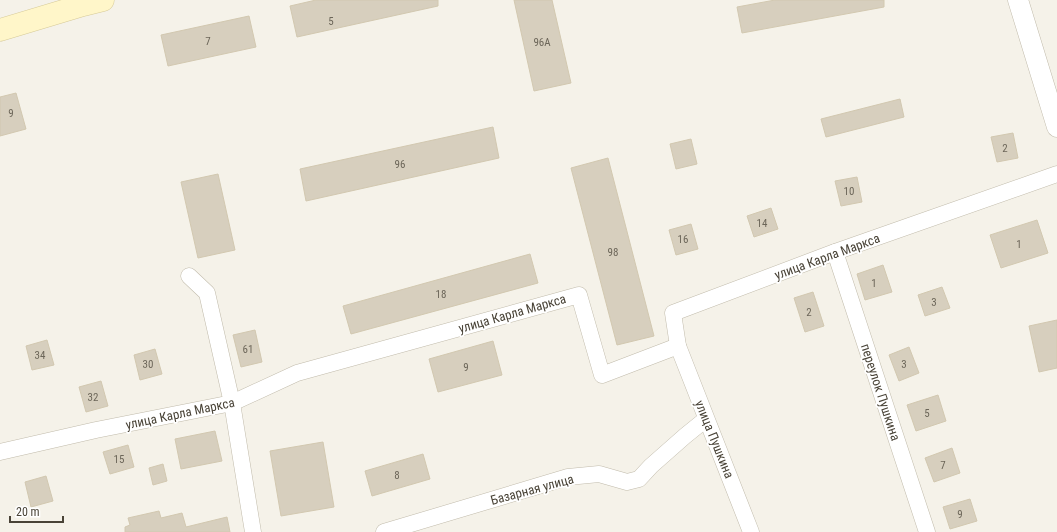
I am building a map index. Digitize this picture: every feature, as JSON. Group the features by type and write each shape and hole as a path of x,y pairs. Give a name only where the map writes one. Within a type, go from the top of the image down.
{"main road":[{"path":"0,30 103,0"}],"street":[{"path":"1018,0 1057,127"},
{"name":"улица Карла Маркса","path":"0,452 96,430 232,403 297,373 579,295 602,375 678,346 673,313 835,252 1057,174"},
{"name":"переулок Пушкина","path":"835,252 926,532"},
{"path":"189,276 207,293 232,403 253,532"},
{"name":"улица Пушкина","path":"678,346 751,532"},
{"name":"Базарная улица","path":"384,532 568,477 599,474 627,482 639,479 706,418"}],"building":[{"path":"316,0 438,0 438,6 297,37 290,6"},
{"path":"514,0 552,0 571,83 534,91"},
{"path":"775,0 884,0 884,7 742,33 737,7"},
{"path":"249,16 256,47 168,66 161,35"},
{"path":"16,93 26,129 0,136 0,97"},
{"path":"900,99 904,117 826,137 821,119"},
{"path":"493,127 499,158 306,201 300,169"},
{"path":"1013,133 1018,158 997,162 991,137"},
{"path":"691,139 697,164 676,169 670,144"},
{"path":"608,158 654,336 617,345 571,168"},
{"path":"218,174 235,250 198,258 181,182"},
{"path":"857,177 862,202 841,206 835,181"},
{"path":"771,208 778,229 754,237 747,216"},
{"path":"1037,220 1048,253 1001,268 990,235"},
{"path":"691,224 698,249 676,255 669,230"},
{"path":"530,254 538,283 351,334 343,306"},
{"path":"883,265 892,292 865,300 857,274"},
{"path":"942,287 950,308 925,316 918,295"},
{"path":"813,292 824,326 805,332 794,298"},
{"path":"1057,320 1057,368 1039,372 1029,326"},
{"path":"255,330 262,362 241,367 233,335"},
{"path":"47,340 54,365 32,370 26,346"},
{"path":"493,341 502,375 438,392 429,359"},
{"path":"909,347 919,373 899,381 889,355"},
{"path":"155,349 162,374 140,380 134,355"},
{"path":"101,381 108,406 86,412 79,387"},
{"path":"938,395 946,421 916,431 907,405"},
{"path":"215,431 222,461 181,469 175,439"},
{"path":"323,442 334,507 281,516 270,451"},
{"path":"128,445 134,467 110,474 103,452"},
{"path":"952,448 960,473 934,482 925,458"},
{"path":"423,454 430,479 372,496 365,471"},
{"path":"163,464 167,481 153,485 149,468"},
{"path":"46,476 53,501 31,507 25,482"},
{"path":"970,499 977,521 950,529 943,507"},
{"path":"159,511 161,518 182,513 186,527 227,517 230,532 125,532 125,527 130,525 128,518"}]}
